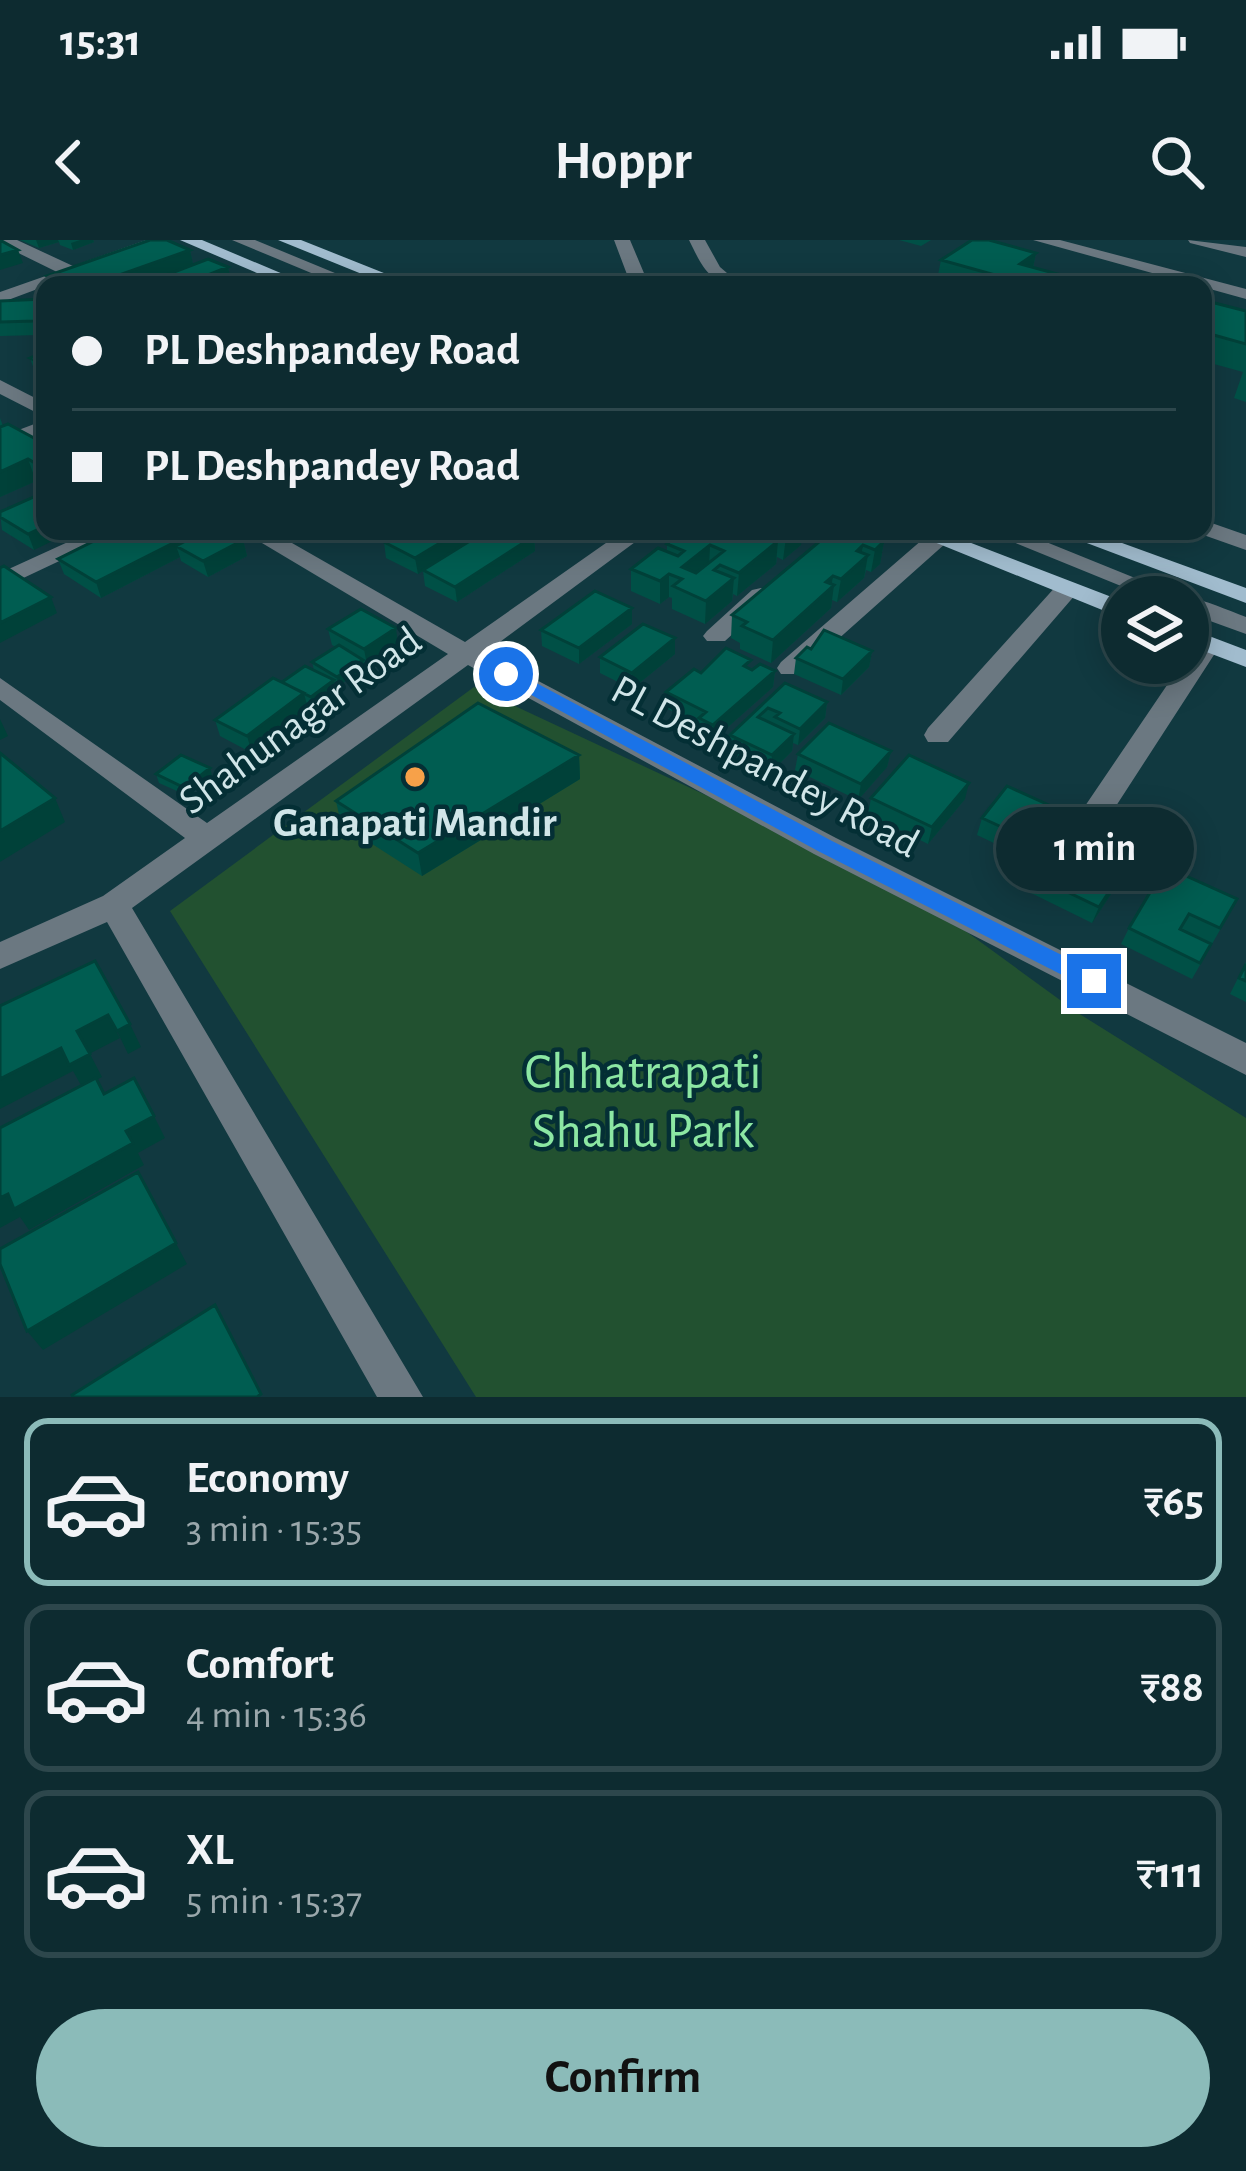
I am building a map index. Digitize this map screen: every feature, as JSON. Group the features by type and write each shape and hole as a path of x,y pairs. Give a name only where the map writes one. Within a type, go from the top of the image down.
{"main road":[{"path":"188,240 278,276"},
{"path":"286,240 381,276"},
{"path":"942,540 1101,602"},
{"path":"1092,540 1246,596"},
{"path":"1209,644 1246,659"}],"street":[{"path":"4,240 72,272"},
{"path":"61,276 161,240"},
{"path":"240,240 332,276"},
{"path":"622,240 636,276"},
{"path":"697,240 721,276"},
{"path":"1041,240 1178,276"},
{"path":"1196,240 1246,252"},
{"path":"0,298 36,285"},
{"path":"1212,285 1246,294"},
{"path":"0,386 36,407"},
{"path":"0,445 36,430"},
{"path":"1212,530 1246,542"},
{"path":"0,581 91,540"},
{"name":"PL Deshpandey Road","path":"270,540 464,652 825,846 1246,1060"},
{"name":"Shahunagar Road","path":"7,943 113,905 625,540"},
{"path":"790,668 924,540"},
{"path":"1021,540 1115,576"},
{"path":"716,636 783,576"},
{"path":"938,735 1067,589"},
{"path":"1209,612 1246,626"},
{"path":"1094,816 1172,684"},
{"path":"0,687 206,838"},
{"path":"113,905 401,1397"}],"green space":[{"name":"Chhatrapati Shahu Park","path":"474,687 909,890 1078,1013 1246,1118 1246,1397 476,1397 170,911"}],"building":[{"path":"0,240 18,250 0,255"},
{"path":"150,240 167,240 190,250 116,276 47,276"},
{"path":"972,240 989,240 1036,253 1020,264 1065,276 999,276 941,260"},
{"path":"208,259 228,267 206,276 164,276"},
{"path":"36,299 36,319 0,322 0,301"},
{"path":"1212,302 1246,311 1246,344 1212,335"},
{"path":"8,424 36,439 36,463 28,459 0,472 0,427"},
{"path":"36,496 36,530 28,534 0,517 0,512"},
{"path":"96,540 179,540 96,582 58,559"},
{"path":"188,540 243,540 203,561 176,546"},
{"path":"387,540 445,540 415,558 384,542"},
{"path":"471,540 528,540 455,587 423,570"},
{"path":"672,540 778,541 739,573 720,565 714,570 734,578 706,601 673,586 682,579 669,574 660,581 631,569 658,548 678,556 684,551 667,544","holes":["710,545 724,551 696,573 682,567"]},
{"path":"821,540 884,541 875,550 863,545 857,551 868,555 841,579 833,576 826,582 834,585 773,640 742,626 747,622 732,615"},
{"path":"4,566 51,597 0,623 0,568"},
{"path":"595,591 632,608 579,648 541,630"},
{"path":"361,609 396,628 364,649 328,629"},
{"path":"643,624 675,638 632,673 600,657"},
{"path":"824,630 872,651 843,679 796,658 807,647 811,649"},
{"path":"339,645 363,660 337,677 312,662"},
{"path":"726,648 751,660 744,666 752,670 760,664 775,671 713,725 699,718 706,712 666,692 694,669 701,673"},
{"path":"305,666 334,680 311,697 282,682"},
{"path":"273,678 304,693 247,736 215,720"},
{"path":"785,683 827,702 800,729 775,717 780,713 768,708 758,717 794,734 772,755 730,735"},
{"path":"478,703 579,755 418,853 336,801"},
{"path":"829,723 891,751 861,784 798,754"},
{"path":"0,753 55,798 0,831"},
{"path":"181,755 210,768 185,788 156,774"},
{"path":"909,755 969,783 932,827 871,798"},
{"path":"1007,786 1062,811 1038,844 982,818"},
{"path":"1058,846 1120,875 1099,907 1036,877"},
{"path":"1175,871 1237,899 1220,928 1189,914 1180,929 1211,944 1200,963 1129,928 1158,879 1167,883"},
{"path":"95,961 130,1024 117,1031 108,1015 77,1031 90,1054 69,1065 61,1048 0,1079 0,1006"},
{"path":"96,1078 104,1094 134,1078 154,1116 126,1131 133,1143 14,1209 8,1194 0,1198 0,1128"},
{"path":"138,1172 176,1243 27,1331 0,1264 0,1249"},
{"path":"215,1305 261,1394 257,1397 73,1397 72,1395"}],"place":[{"name":"Ganapati Mandir","path":"415,777"}],"route":[{"path":"506,674 909,890 1094,981"}]}
